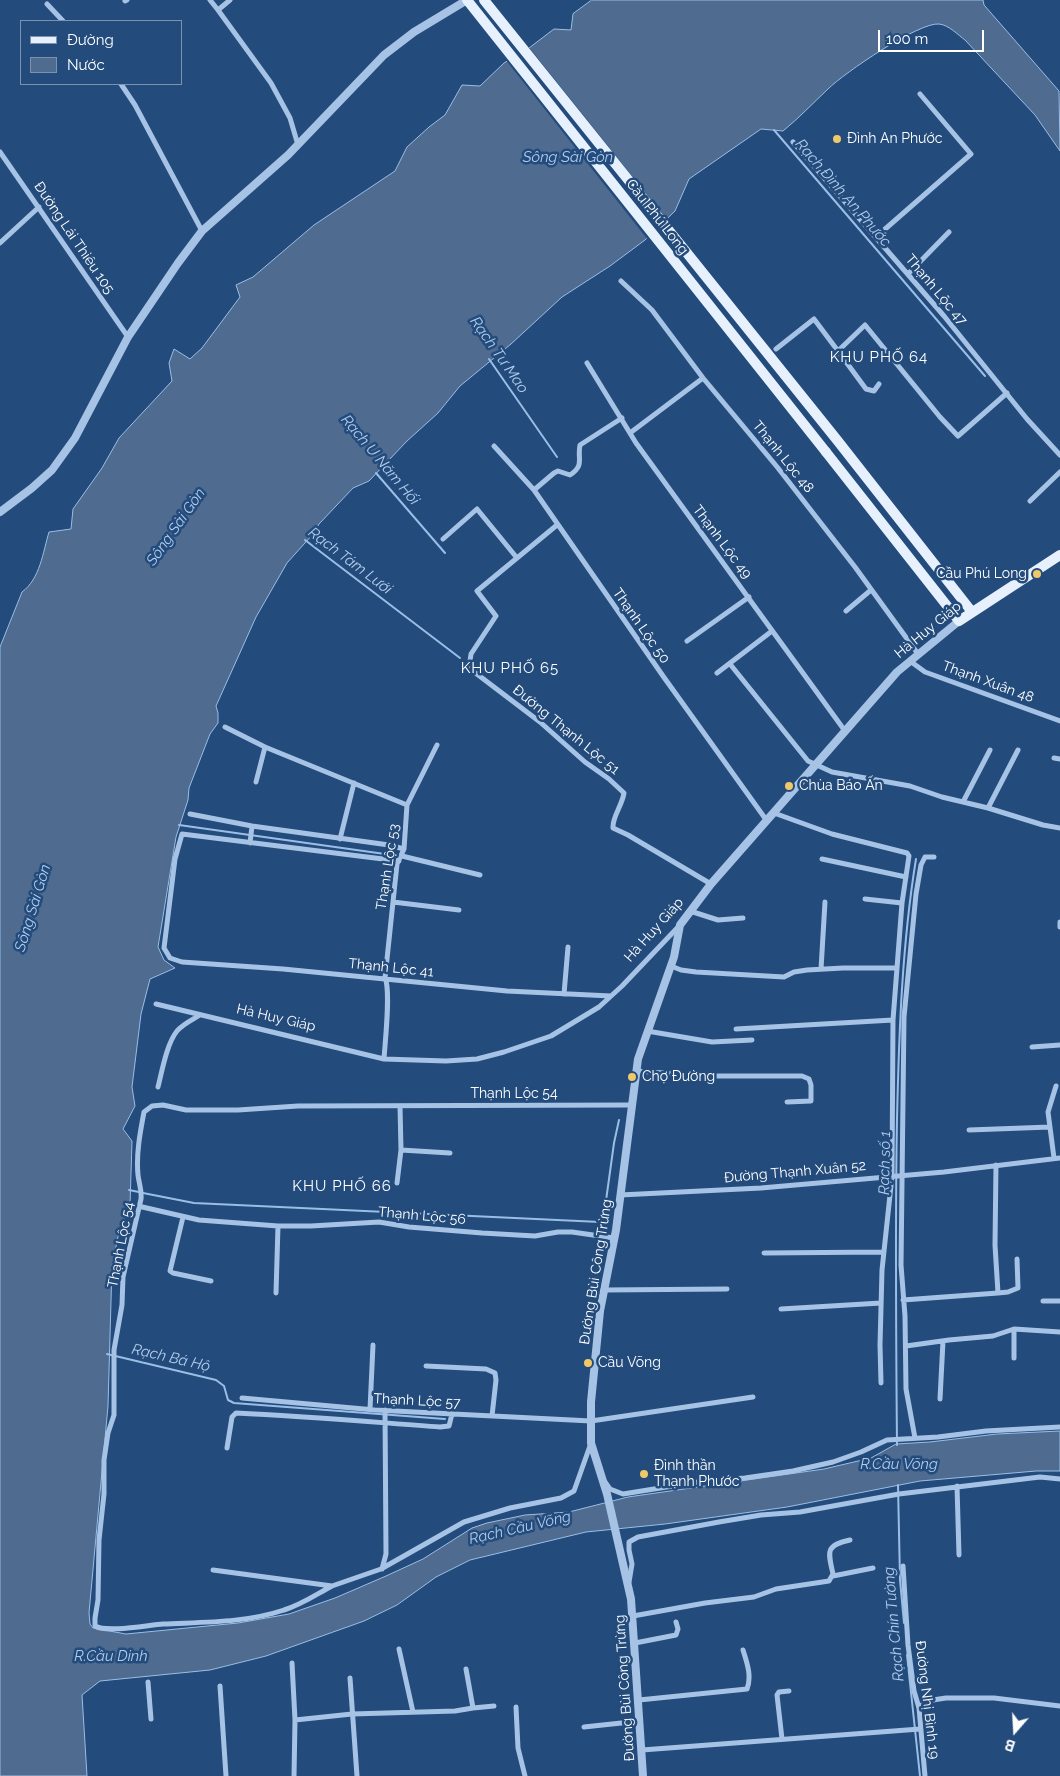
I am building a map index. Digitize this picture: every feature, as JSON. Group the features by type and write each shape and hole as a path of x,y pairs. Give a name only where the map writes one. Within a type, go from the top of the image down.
{"main road":[{"name":"Cầu Phú Long","path":"467,0 959,621"},
{"name":"Cầu Phú Long","path":"484,0 837,440 972,612"},
{"name":"Hà Huy Giáp","path":"959,621 1060,555"}],"street":[{"path":"210,0 271,83 290,118 298,145"},
{"path":"218,10 230,0"},
{"path":"451,0 456,7"},
{"path":"0,512 52,470 76,438 128,337 202,231 298,145 384,55 414,32 467,0"},
{"path":"47,4 62,20"},
{"path":"121,85 135,105 202,231"},
{"path":"876,237 971,154 920,94"},
{"name":"Thạnh Lộc 47","path":"794,142 1060,455"},
{"name":"Đường Lái Thiêu 105","path":"0,152 128,337"},
{"path":"0,242 39,207"},
{"path":"908,274 948,232"},
{"name":"Thạnh Lộc 48","path":"621,281 652,310 703,378 778,468 918,654"},
{"path":"776,350 814,319 866,389 874,391 879,384"},
{"path":"838,351 865,325 940,417 958,436 1007,393"},
{"name":"Thạnh Lộc 49","path":"587,363 630,433 845,731"},
{"path":"630,433 703,378"},
{"path":"534,490 554,472 570,475 574,473 581,460 580,445 622,418"},
{"name":"Thạnh Lộc 50","path":"494,446 534,490 662,676 767,821"},
{"path":"1030,502 1060,472"},
{"path":"443,539 477,509 517,558 557,524"},
{"name":"Đường Thạnh Lộc 51","path":"517,558 476,591 496,616 471,654 469,668 540,722 585,762 609,779 624,793 623,802 612,823 613,828 628,834 711,884"},
{"path":"846,611 871,590"},
{"path":"687,641 749,597"},
{"name":"Hà Huy Giáp","path":"156,1004 384,1059 446,1062 477,1059 534,1043 566,1028 599,1007 680,925 711,884 898,672 959,621"},
{"path":"718,673 772,631"},
{"name":"Thạnh Xuân 48","path":"910,661 926,672 1060,721"},
{"path":"730,664 808,761 814,765 832,772 910,786 1043,825 1060,828"},
{"path":"225,727 265,747 408,805"},
{"name":"Thạnh Lộc 53","path":"384,1059 386,980 397,864 404,849 408,805 437,745"},
{"path":"256,782 265,747"},
{"path":"963,802 990,750"},
{"path":"988,808 1018,750"},
{"path":"1054,758 1060,760"},
{"path":"340,839 354,783"},
{"path":"774,813 832,834 907,854 909,858 902,903 893,1020 892,1176 881,1303 881,1383"},
{"path":"190,814 252,827 389,845 404,849"},
{"path":"252,827 250,842 400,858 480,876"},
{"name":"Thạnh Lộc 41","path":"250,842 182,834 175,859 164,948 170,958 182,962 386,980 611,996"},
{"path":"914,1438 906,1389 906,1346 901,1265 903,1232 904,1017 916,894 923,860 929,856 934,857"},
{"path":"822,859 906,877"},
{"path":"864,899 902,903"},
{"path":"393,902 459,910"},
{"path":"821,970 825,902"},
{"path":"690,912 718,920 743,918"},
{"path":"1060,922 1060,927"},
{"name":"Đường Bùi Công Trừng","path":"643,1776 633,1616 618,1536 591,1443 592,1392 600,1311 614,1238 630,1105 638,1059 671,966 680,925"},
{"path":"564,994 568,947"},
{"path":"671,966 681,970 696,972 784,977 794,972 843,968 896,968"},
{"path":"158,1087 171,1041 176,1032 183,1025 200,1015"},
{"path":"736,1029 893,1020"},
{"path":"647,1031 712,1042 752,1040"},
{"path":"1032,1047 1060,1044"},
{"path":"636,1071 707,1076 802,1076 809,1078 811,1101 787,1102"},
{"path":"1056,1086 1048,1112 1057,1158"},
{"name":"Thạnh Lộc 54","path":"332,1586 285,1610 253,1618 120,1628 99,1628 96,1626 99,1540 104,1494 104,1460 108,1433 114,1415 114,1351 122,1305 123,1277 141,1197 142,1189 138,1176 139,1140 144,1112 152,1106 163,1105 186,1110 238,1110 298,1106 630,1105"},
{"path":"397,1183 401,1150 400,1106"},
{"path":"969,1130 1050,1127"},
{"path":"401,1150 450,1153"},
{"name":"Đường Thạnh Xuân 52","path":"620,1195 761,1188 1057,1158"},
{"path":"996,1165 995,1245 998,1293"},
{"name":"Thạnh Lộc 56","path":"138,1206 200,1220 278,1226 379,1222 409,1227 509,1235 535,1236 558,1232 572,1232 614,1238"},
{"path":"184,1217 170,1271 211,1281"},
{"path":"276,1293 278,1226"},
{"path":"764,1253 884,1252"},
{"path":"904,1300 1008,1292 1018,1288 1016,1259"},
{"path":"604,1290 727,1289"},
{"path":"1044,1301 1060,1301"},
{"path":"781,1309 881,1303"},
{"path":"906,1346 993,1336 1014,1329 1060,1332"},
{"path":"1014,1329 1014,1358"},
{"path":"940,1399 943,1341"},
{"path":"370,1409 373,1345"},
{"path":"426,1366 486,1369 496,1373 492,1416"},
{"name":"Thạnh Lộc 57","path":"242,1398 385,1410 592,1421 753,1396"},
{"path":"381,1569 386,1554 385,1410"},
{"path":"227,1448 232,1417 236,1413 310,1416 440,1426 449,1426 452,1414"},
{"path":"602,1477 610,1489 623,1494 704,1481 745,1478 794,1471 833,1462 887,1440 986,1430 1060,1427"},
{"path":"213,1570 332,1586 381,1569 464,1522 510,1508 553,1500 574,1491 591,1443"},
{"path":"628,1585 632,1564 629,1542 638,1537 762,1515 800,1512 957,1486 1040,1477 1060,1479"},
{"path":"957,1486 959,1555"},
{"path":"833,1576 830,1549 836,1543 850,1540"},
{"name":"Đường Nhị Bình 19","path":"903,1566 908,1646 914,1692 919,1708 924,1776"},
{"path":"633,1616 704,1603 754,1597 776,1588 829,1581 833,1576 873,1568"},
{"path":"634,1643 676,1636 678,1629 676,1622"},
{"path":"399,1649 413,1712"},
{"path":"639,1700 747,1689 749,1670 743,1650"},
{"path":"292,1663 295,1720 294,1776"},
{"path":"466,1669 473,1708"},
{"path":"350,1678 357,1776"},
{"path":"148,1682 151,1719"},
{"path":"220,1686 226,1776"},
{"path":"782,1739 777,1695 779,1692 789,1691"},
{"path":"919,1708 926,1701 946,1698 994,1698 1060,1706"},
{"path":"295,1720 352,1714 455,1711 494,1706"},
{"path":"516,1707 518,1748 525,1776"},
{"path":"584,1727 640,1721"},
{"path":"642,1750 920,1729"}],"water":[{"name":"Sông Sài Gòn","path":"592,0 983,0 984,5 1059,91 1060,151 1035,115 965,40 953,30 939,24 915,31 899,39 865,61 828,89 783,131 761,129 689,179 675,211 645,240 610,266 562,297 511,344 460,386 438,413 407,441 369,481 353,488 319,524 313,534 287,563 256,617 216,706 218,723 210,734 189,788 188,800 176,837 158,947 164,960 175,968 150,979 141,1014 132,1087 135,1106 123,1129 132,1141 130,1205 119,1232 112,1266 108,1406 89,1613 90,1624 93,1628 126,1634 238,1623 289,1614 335,1598 423,1559 472,1528 487,1523 525,1515 569,1512 628,1497 824,1469 871,1458 896,1444 997,1434 1060,1431 1060,1471 1036,1471 920,1481 787,1507 665,1524 586,1532 470,1560 436,1577 397,1605 364,1621 266,1656 210,1670 100,1681 82,1695 87,1776 0,1776 0,647 22,592 28,587 37,573 49,532 71,529 73,509 102,468 119,438 172,381 169,363 174,349 190,359 202,348 240,297 236,285 253,277 314,225 395,171 407,147 445,115 462,85 480,86 504,63 529,48 554,29 571,30 573,14"}],"pier":[{"path":"528,46 668,221 648,240 505,59"}],"waterway":[{"name":"Rạch Đình An Phước","path":"774,130 985,376"},
{"name":"Rạch Tư Mao","path":"489,359 557,457"},
{"name":"Rạch U Năm Hối","path":"376,473 445,553"},
{"name":"Rạch Tám Lưới","path":"305,540 460,658"},
{"path":"179,825 399,856"},
{"name":"Rạch số 1","path":"897,1445 896,1201 899,1054 904,956 916,859"},
{"path":"143,1193 194,1203 600,1222 604,1215 619,1120"},
{"path":"129,1190 139,1192"},
{"name":"Rạch Bá Hộ","path":"107,1354 216,1380 224,1386 228,1400 234,1403 445,1419"},
{"name":"Rạch Chín Tường","path":"898,1485 900,1580 904,1623"},
{"name":"Rạch Chín Tường","path":"907,1655 920,1776"}],"place":[{"name":"Đình An Phước","path":"837,139"},
{"name":"Cầu Phú Long","path":"1037,574"},
{"name":"Chùa Báo Ấn","path":"789,786"},
{"name":"Chợ Đường","path":"632,1077"},
{"name":"Cầu Võng","path":"588,1363"},
{"name":"Đình thần Thạnh Phước","path":"644,1474"}],"district":[{"name":"KHU PHỐ 64","path":"879,357"},
{"name":"KHU PHỐ 65","path":"510,668"},
{"name":"KHU PHỐ 66","path":"342,1186"}],"water label":[{"name":"R.Cầu Võng","path":"899,1464"},
{"name":"Rạch Cầu Võng","path":"520,1528"},
{"name":"R.Cầu Dinh","path":"111,1656"}]}
